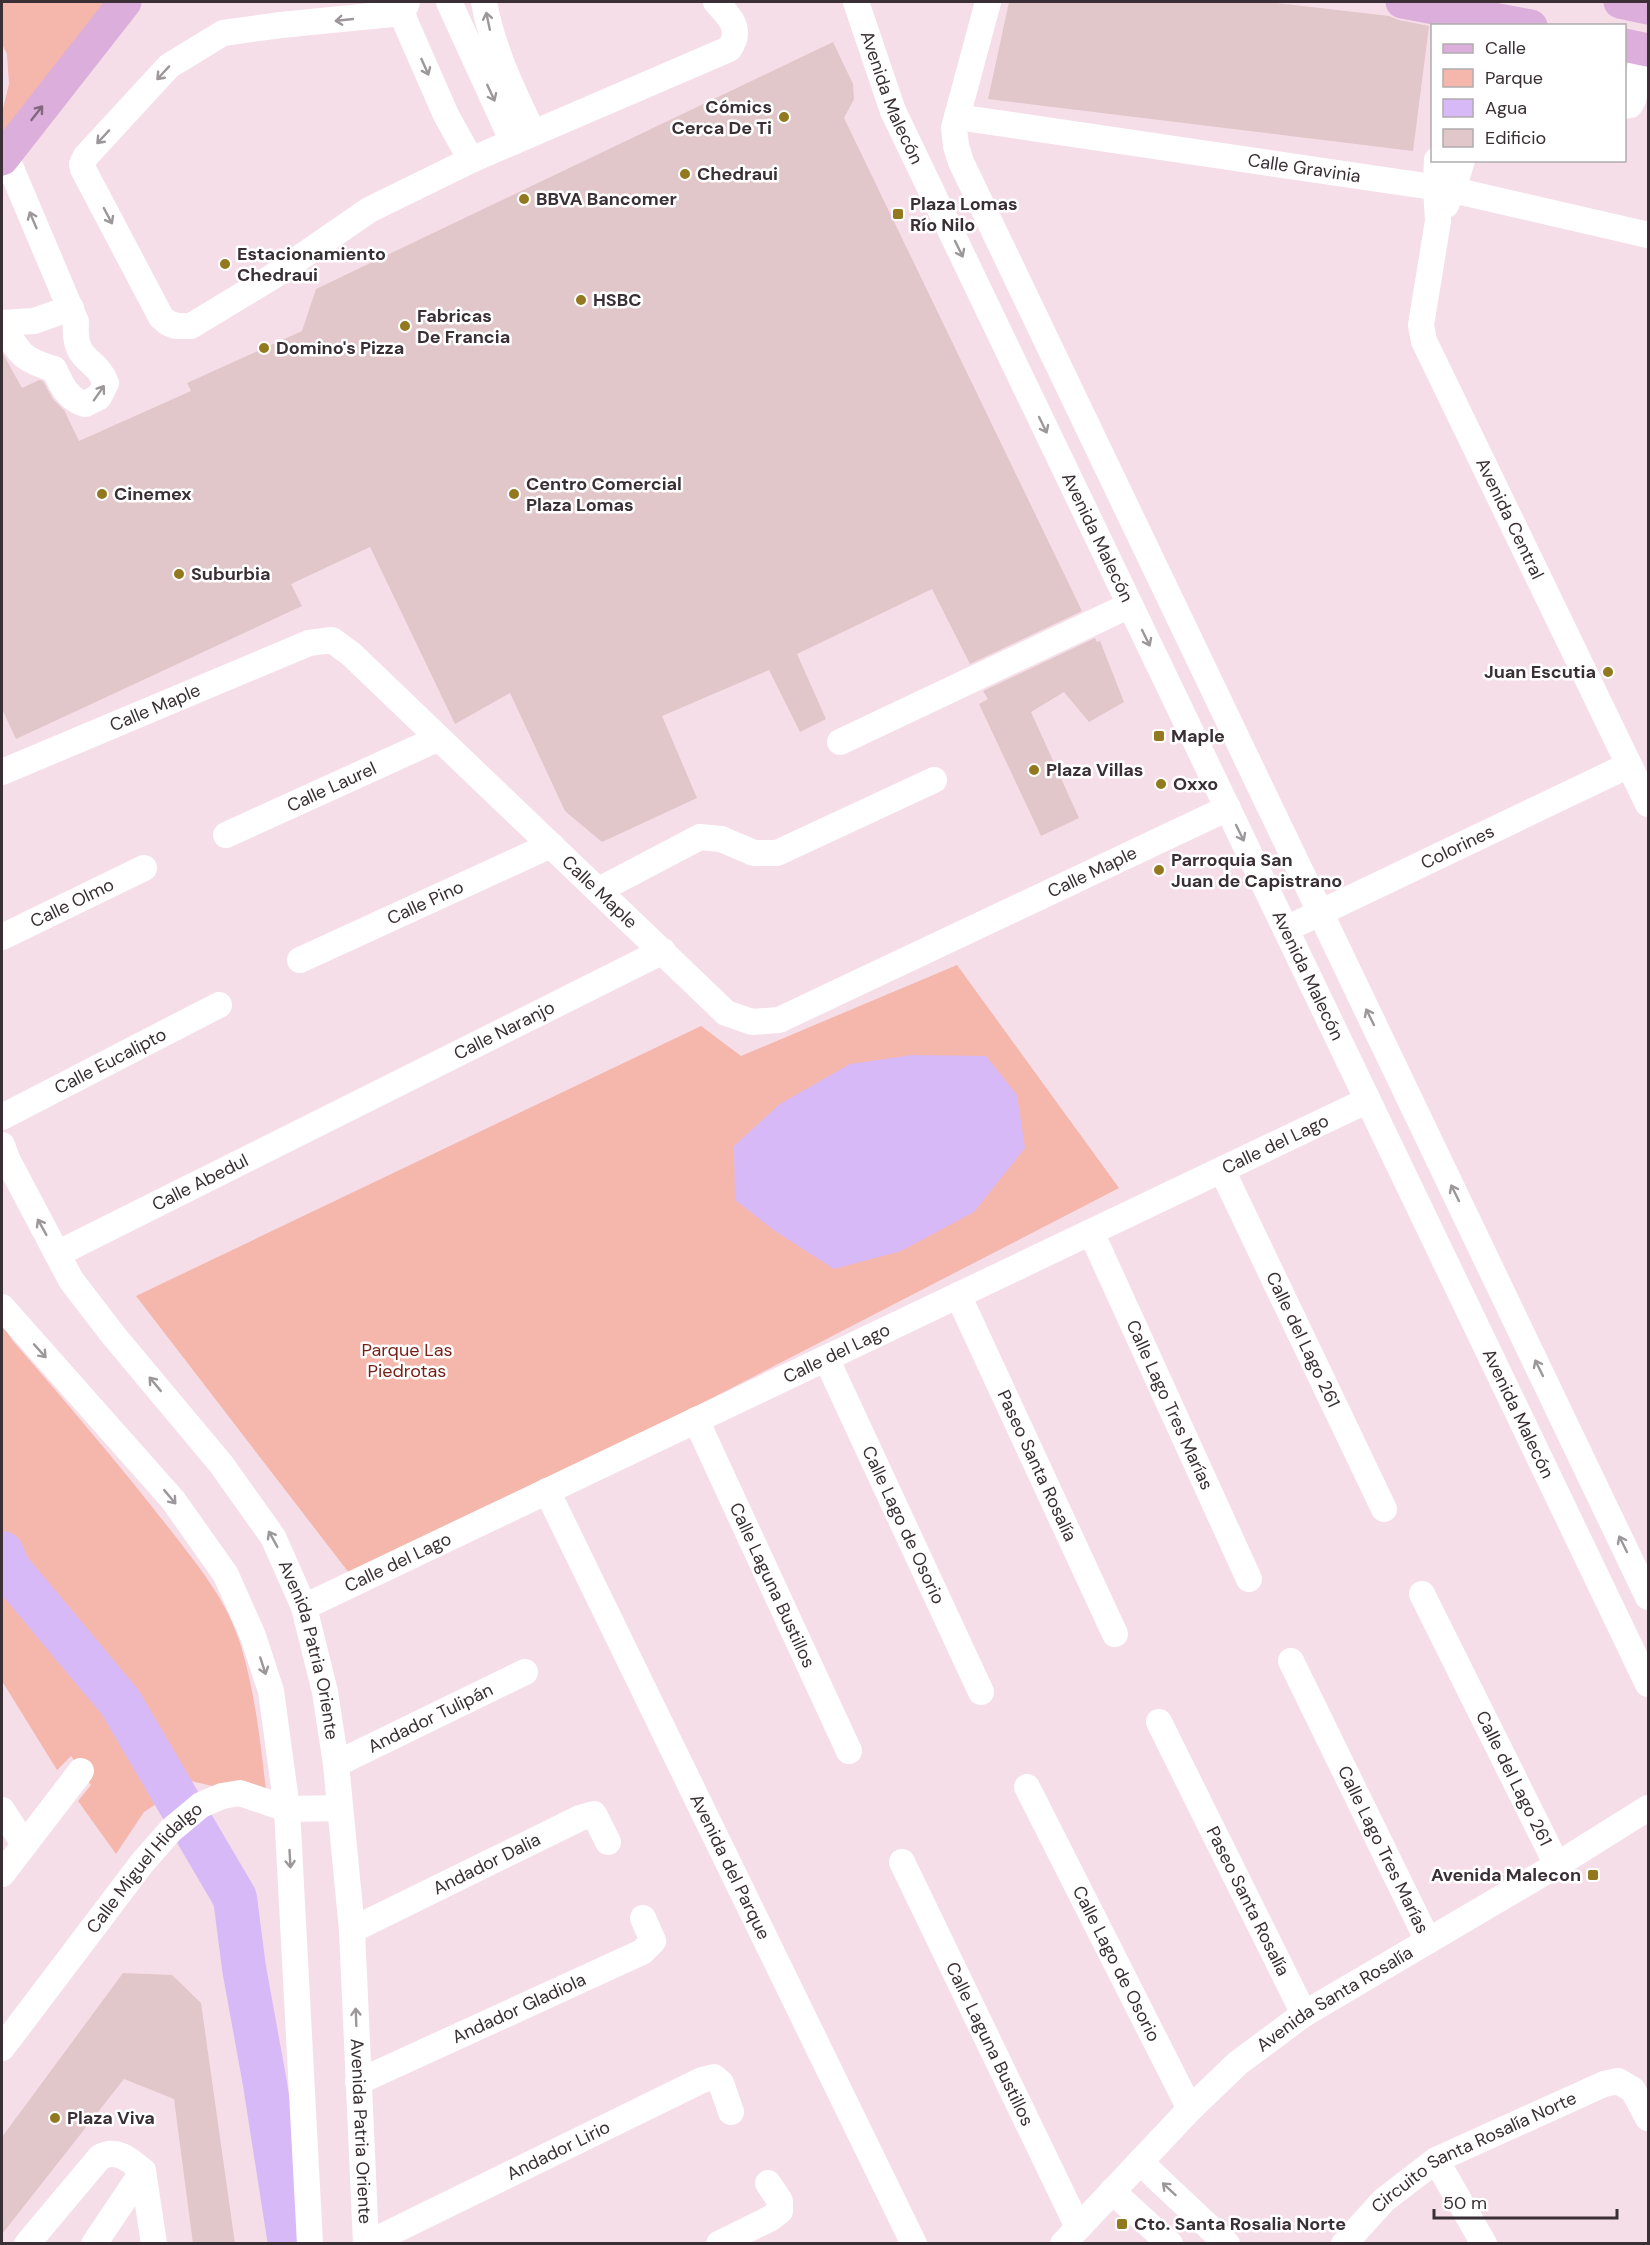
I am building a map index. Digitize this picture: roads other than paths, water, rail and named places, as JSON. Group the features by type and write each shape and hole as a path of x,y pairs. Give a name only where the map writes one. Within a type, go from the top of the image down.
{"main road":[{"path":"3,157 125,2"},
{"path":"1402,2 1445,18 1512,18"}],"street":[{"path":"449,2 523,138"},
{"path":"484,2 489,28 516,98 523,138"},
{"path":"471,160 446,115 405,8 222,33 169,66 84,159 83,168 161,317 168,323 184,327 191,326 221,310 369,210 471,160 729,49 734,42 736,32 728,15 716,2"},
{"name":"Avenida Malecón","path":"856,2 893,111 1648,1684"},
{"name":"Avenida Malecón","path":"988,2 954,128 961,162 1648,1597"},
{"path":"1626,106 1630,105 1633,100 1639,48"},
{"name":"Calle Gravinia","path":"957,117 1444,188 1648,235"},
{"path":"3,157 70,308 76,322 75,338 82,353 103,375 106,383 99,397 85,404 74,400 60,383 54,369 24,357 2,323 34,321 70,308"},
{"name":"Avenida Central","path":"1438,162 1444,188"},
{"name":"Avenida Central","path":"1461,162 1444,188 1422,325 1425,341 1648,804"},
{"path":"54,369 75,338"},
{"path":"840,742 1130,605"},
{"name":"Calle Maple","path":"2,772 309,643 332,640 351,654 437,739 726,1013 753,1022 779,1020 1228,808"},
{"name":"Calle Laurel","path":"226,835 437,739"},
{"name":"Colorines","path":"1286,929 1629,765"},
{"path":"598,890 700,837 721,839 754,853 777,853 934,780"},
{"name":"Calle Pino","path":"300,960 551,845"},
{"name":"Calle Olmo","path":"2,937 144,868"},
{"name":"Calle Naranjo","path":"344,1111 663,951"},
{"name":"Calle Eucalipto","path":"2,1118 219,1005"},
{"name":"Calle del Lago","path":"304,1607 1368,1100"},
{"name":"Calle Abedul","path":"57,1254 344,1111"},
{"name":"Avenida Patria Oriente","path":"2,1145 6,1159 71,1280 114,1336 221,1464 267,1528 304,1607 325,1692 336,1764 352,1930 367,2244"},
{"name":"Calle del Lago 261","path":"1222,1170 1384,1509"},
{"name":"Calle Lago Tres Marías","path":"1091,1232 1249,1579"},
{"name":"Paseo Santa Rosalía","path":"958,1295 1115,1634"},
{"path":"2,1307 173,1500 226,1575 254,1636 271,1691 288,1809 310,2244"},
{"name":"Calle Lago de Osorio","path":"826,1358 981,1692"},
{"name":"Calle Laguna Bustillos","path":"696,1420 849,1751"},
{"name":"Avenida del Parque","path":"547,1491 914,2244"},
{"name":"Calle del Lago 261","path":"1422,1594 1557,1865"},
{"name":"Calle Lago Tres Marías","path":"1291,1661 1428,1941"},
{"name":"Andador Tulipán","path":"336,1764 525,1672"},
{"name":"Paseo Santa Rosalía","path":"1159,1722 1304,2014"},
{"path":"2,1874 81,1771"},
{"name":"Calle Lago de Osorio","path":"1027,1787 1190,2109"},
{"name":"Calle Miguel Hidalgo","path":"2,2049 142,1863 171,1830 201,1805 222,1796 240,1793 288,1809 340,1808"},
{"path":"2,1810 24,1844"},
{"name":"Andador Dalia","path":"352,1930 580,1818 594,1814 608,1842"},
{"name":"Avenida Santa Rosalía","path":"1070,2235 1238,2062 1304,2014 1557,1865 1646,1816"},
{"name":"Calle Laguna Bustillos","path":"902,1862 1070,2235"},
{"name":"Andador Gladiola","path":"358,2082 642,1952 652,1941 643,1918"},
{"name":"Andador Lirio","path":"367,2244 702,2080 714,2077 721,2083 732,2112"},
{"name":"Circuito Santa Rosalía Norte","path":"1344,2244 1384,2200 1436,2160 1604,2084 1618,2081 1633,2090 1648,2118"},
{"path":"27,2244 100,2157 111,2154 123,2155 143,2171 154,2244"},
{"path":"1436,2160 1484,2244"},
{"path":"1140,2162 1227,2244"},
{"path":"94,2244 143,2171"},
{"path":"718,2244 771,2218 780,2211 780,2201 768,2183"},
{"path":"1112,2192 1170,2244"}],"water":[{"path":"912,1055 986,1056 1017,1095 1025,1148 974,1212 901,1251 834,1269 775,1231 735,1200 734,1146 780,1104 850,1064"}],"waterway":[{"path":"2,1553 8,1568 120,1702 235,1898 244,1968 290,2244"}],"place":[{"name":"Cómics Cerca De Ti","path":"784,117"},
{"name":"Chedraui","path":"685,174"},
{"name":"BBVA Bancomer","path":"524,199"},
{"name":"Plaza Lomas Río Nilo","path":"898,214"},
{"name":"Estacionamiento Chedraui","path":"225,264"},
{"name":"HSBC","path":"581,300"},
{"name":"Fabricas De Francia","path":"405,326"},
{"name":"Domino's Pizza","path":"264,348"},
{"name":"Cinemex","path":"102,494"},
{"name":"Centro Comercial Plaza Lomas","path":"514,494"},
{"name":"Suburbia","path":"179,574"},
{"name":"Juan Escutia","path":"1608,672"},
{"name":"Maple","path":"1159,736"},
{"name":"Plaza Villas","path":"1034,770"},
{"name":"Oxxo","path":"1161,784"},
{"name":"Parroquia San Juan de Capistrano","path":"1159,870"},
{"name":"Avenida Malecon","path":"1593,1875"},
{"name":"Plaza Viva","path":"55,2118"},
{"name":"Cto. Santa Rosalia Norte","path":"1122,2224"}],"park label":[{"name":"Parque Las Piedrotas","path":"407,1360"}]}
